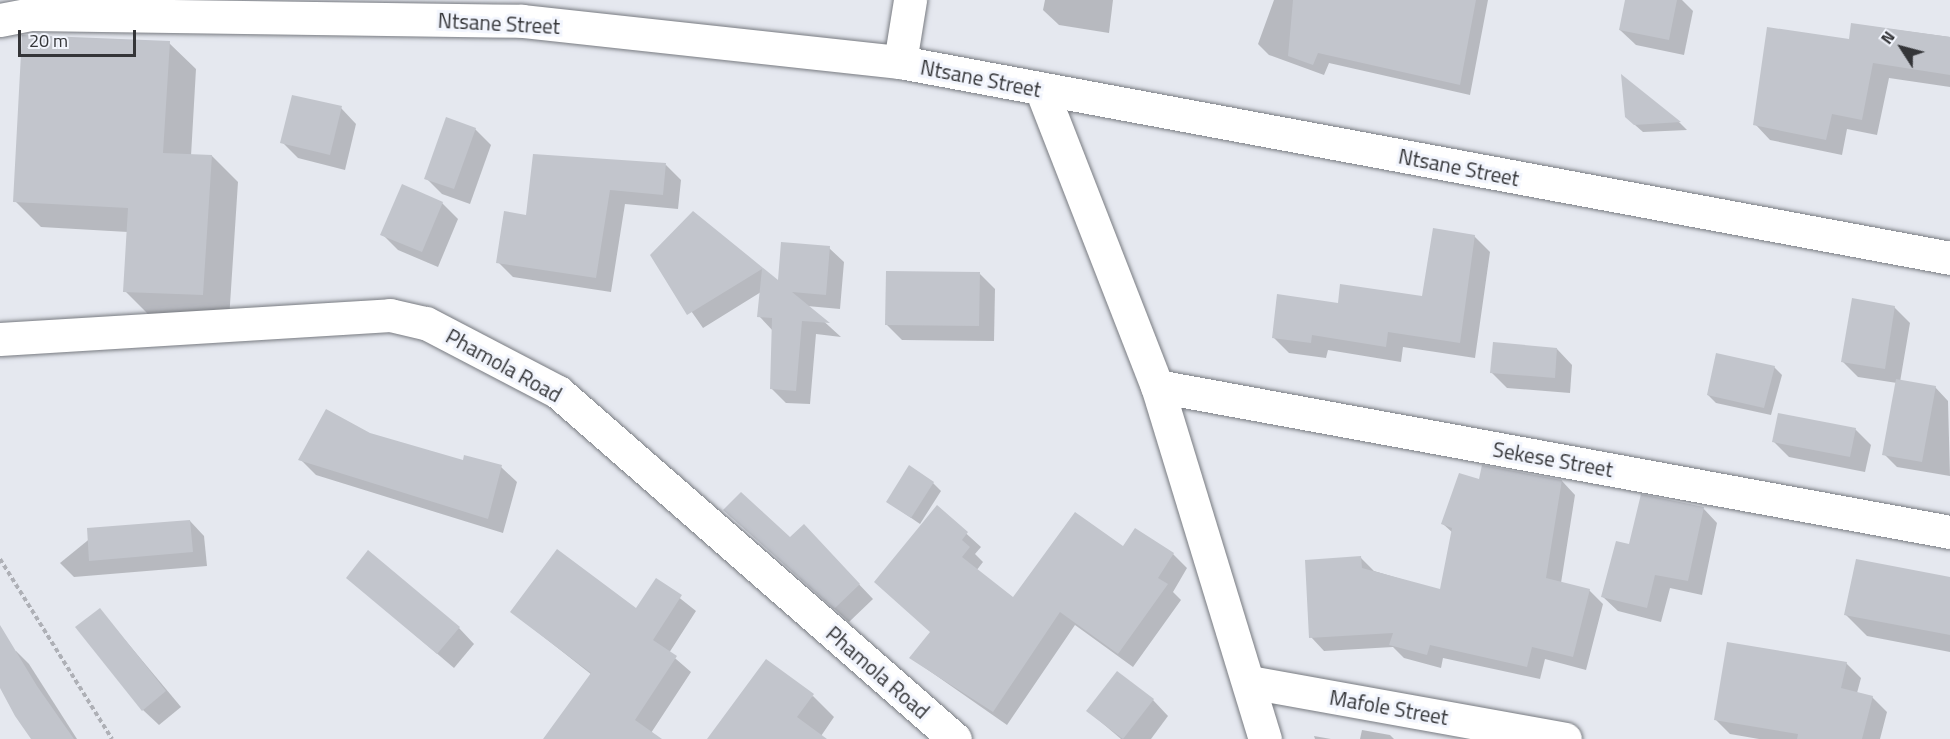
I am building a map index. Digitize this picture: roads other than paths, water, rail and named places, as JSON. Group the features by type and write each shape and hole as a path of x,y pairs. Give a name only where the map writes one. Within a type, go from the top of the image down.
{"street":[{"path":"900,62 910,0"},
{"name":"Ntsane Street","path":"0,20 30,14 522,21 900,62 1950,258"},
{"path":"1041,89 1157,386 1265,739"},
{"name":"Phamola Road","path":"0,339 390,315 426,323 558,392 955,739"},
{"name":"Sekese Street","path":"1157,386 1950,532"},
{"name":"Mafole Street","path":"1249,682 1565,739"}]}
